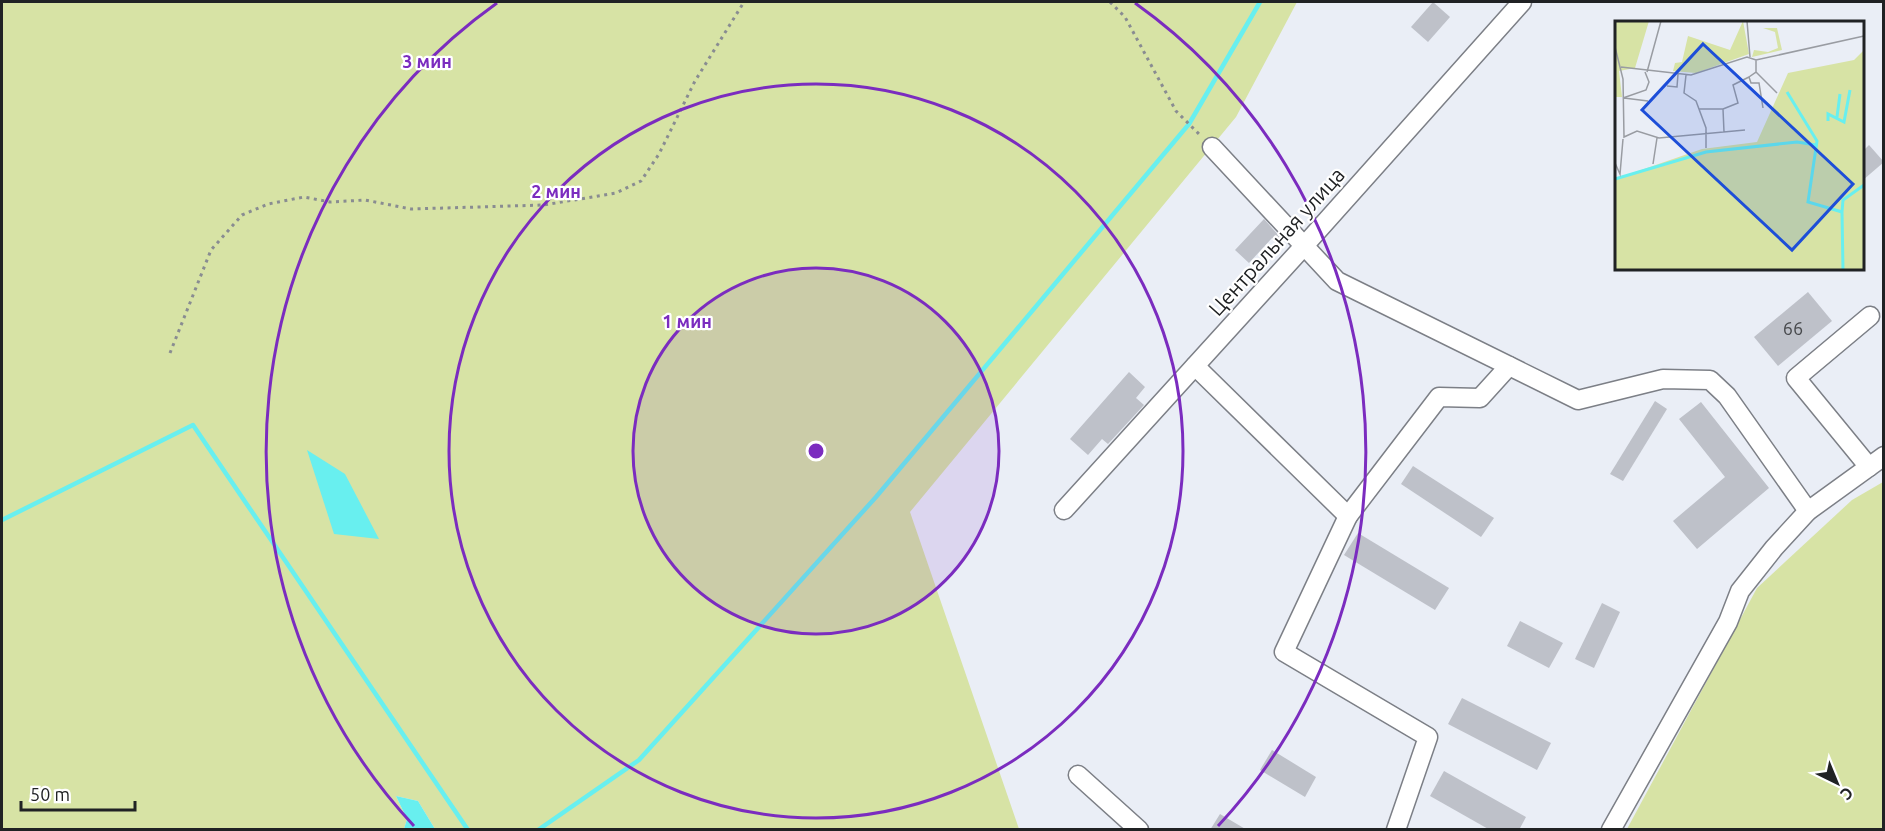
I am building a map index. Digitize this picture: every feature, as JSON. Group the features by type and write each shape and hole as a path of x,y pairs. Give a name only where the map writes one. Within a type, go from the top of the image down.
{"street":[{"name":"Центральная улица","path":"1064,510 1522,2"},
{"path":"1212,147 1336,281 1578,400 1664,380 1710,380 1727,396 1808,511"},
{"path":"1611,830 1728,622 1740,591 1774,548 1808,511 1876,461 1796,378 1870,316"},
{"path":"1196,366 1348,516"},
{"path":"1396,830 1428,737 1284,652 1348,516 1439,397 1480,398 1509,366"},
{"path":"1078,775 1139,830"}],"path":[{"path":"170,353 211,250 242,215 268,204 304,197 330,202 365,200 411,209 544,205 616,193 641,181 659,154 695,81 744,2"},
{"path":"1110,2 1125,17 1176,111 1212,147"}],"green space":[{"path":"2,2 1297,2 1236,117 910,512 1019,829 435,829 418,801 396,796 407,819 404,829 2,830"},
{"path":"1883,482 1883,829 1627,829 1757,588 1852,500"}],"water":[{"path":"307,450 345,474 379,539 334,534"},
{"path":"396,796 418,801 435,829 404,829 407,819"}],"building":[{"path":"1433,2 1450,17 1428,42 1411,27"},
{"path":"1869,145 1884,162 1864,179 1864,150"},
{"path":"1264,219 1280,237 1276,242 1272,238 1249,263 1235,250"},
{"path":"1808,292 1832,321 1778,366 1754,337"},
{"path":"1129,372 1145,387 1136,398 1144,405 1108,444 1102,439 1088,455 1070,439"},
{"path":"1655,401 1667,409 1623,481 1610,474"},
{"path":"1701,402 1769,488 1697,549 1673,521 1725,477 1679,419"},
{"path":"1413,466 1494,518 1481,537 1401,484"},
{"path":"1358,533 1449,588 1435,610 1344,555"},
{"path":"1602,603 1620,612 1594,668 1575,659"},
{"path":"1520,621 1563,643 1549,668 1507,646"},
{"path":"1462,698 1551,743 1537,770 1448,724"},
{"path":"1272,750 1316,777 1305,797 1260,770"},
{"path":"1444,771 1526,817 1519,830 1490,830 1430,796"},
{"path":"1220,814 1247,830 1210,830"}],"waterway":[{"path":"538,830 639,760 876,497 1189,124 1260,2"},
{"path":"2,520 193,425 468,830"}]}
